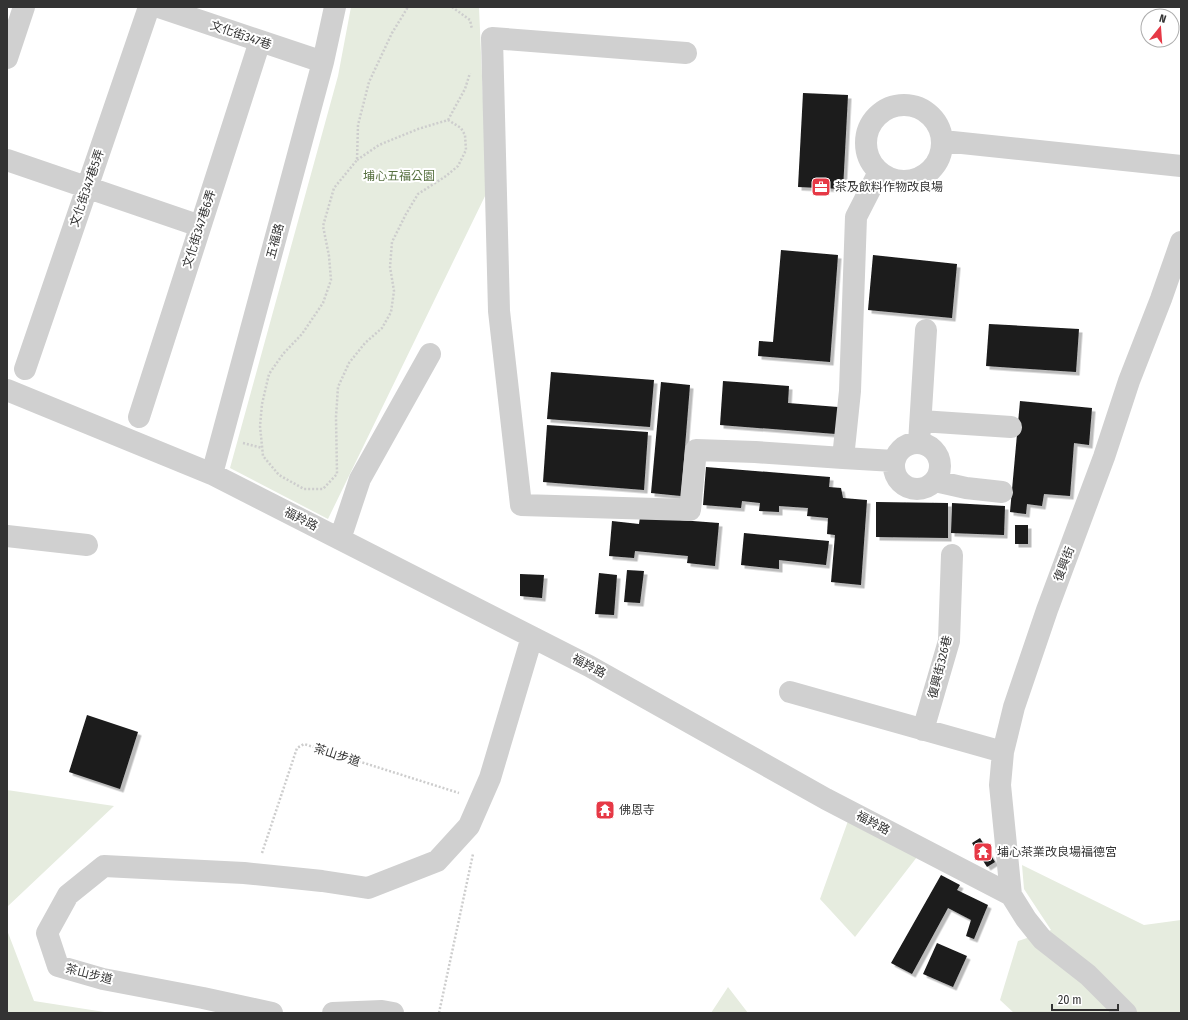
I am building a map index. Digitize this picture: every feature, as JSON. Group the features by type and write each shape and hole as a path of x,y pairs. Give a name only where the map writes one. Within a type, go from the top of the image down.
{"street":[{"path":"7,58 24,7"},
{"name":"文化街347巷5弄","path":"25,369 149,7"},
{"name":"文化街347巷","path":"158,7 323,62"},
{"name":"五福路","path":"212,474 323,62 335,7"},
{"path":"686,53 492,38 499,310 521,505 690,510 696,450 755,452 894,461"},
{"name":"文化街347巷6弄","path":"139,417 260,41"},
{"path":"899,105 911,105 923,110 932,117 940,128 943,140 941,153 936,165 927,174 915,180 902,181 890,178 879,172 871,162 866,150 866,138 870,126 877,116 887,109 899,105"},
{"path":"943,140 1181,166"},
{"path":"7,160 200,226"},
{"path":"843,458 850,392 856,217 879,172"},
{"name":"復興街","path":"1010,895 1000,785 1004,752 1014,707 1047,610 1104,457 1129,381 1161,299 1181,242"},
{"path":"919,443 926,330"},
{"path":"340,539 360,478 430,354"},
{"name":"福羚路","path":"7,390 212,474 589,666 826,799 1010,895 1042,939 1088,975 1126,1013"},
{"path":"921,421 1011,427"},
{"path":"915,442 930,446 939,458 941,466 939,474 930,486 915,490 900,483 893,469 894,461 896,454 901,448 915,442"},
{"path":"935,480 966,488 1002,492"},
{"path":"7,536 87,545"},
{"name":"復興街326巷","path":"923,730 949,641 952,555"},
{"name":"茶山步道","path":"272,1013 103,979 58,966 47,932 68,895 104,866 255,874 322,881 368,888 437,862 469,826 490,778 532,637"},
{"path":"790,692 1004,752"},
{"path":"333,1013 382,1011 393,1013"}],"path":[{"path":"357,160 358,125 369,82 392,33 408,7"},
{"path":"452,7 470,20 473,33"},
{"path":"448,120 461,128 465,135 466,150 458,166 446,176 418,194 392,242 390,268 394,291 391,312 382,328 365,343 350,363 338,387 336,417 337,474 323,489 304,489 279,475 263,456 260,426 262,404 269,374 283,354 302,334 324,303 331,280 323,226 334,188 357,160 379,145 418,129 448,120 465,89 472,67"},
{"name":"茶山步道","path":"255,874 297,748 304,744 480,800"},
{"path":"439,1013 474,853"}],"green space":[{"name":"埔心五福公園","path":"351,7 479,7 487,192 328,519 230,468 338,76"},
{"path":"7,790 114,806 7,907"},
{"path":"848,821 917,857 855,937 820,899"},
{"path":"1022,865 1144,925 1181,920 1181,1013 1014,1013 1000,1000 1018,941 1051,930 1024,889"},
{"path":"7,930 34,1001 111,1013 7,1013"},
{"path":"728,987 748,1013 711,1013"}],"building":[{"path":"803,93 848,95 843,189 798,187"},
{"path":"781,250 838,255 830,362 758,356 759,341 773,342"},
{"path":"873,255 957,264 952,318 868,310"},
{"path":"989,324 1079,329 1076,372 986,366"},
{"path":"551,372 654,380 650,427 547,419"},
{"path":"723,381 789,386 788,403 838,407 836,434 720,425"},
{"path":"661,382 690,385 681,496 651,493"},
{"path":"1020,401 1092,408 1089,445 1074,443 1070,496 1044,494 1042,506 1027,504 1026,514 1010,512"},
{"path":"547,425 648,432 644,490 543,482"},
{"path":"706,467 830,477 829,487 841,488 843,498 867,500 861,585 831,582 835,535 827,534 828,518 807,516 808,508 779,506 779,512 759,511 760,503 742,501 741,508 703,505"},
{"path":"876,502 948,503 948,538 876,537"},
{"path":"952,503 1005,506 1004,535 951,533"},
{"path":"640,517 719,523 715,566 687,563 688,556 635,551 634,558 609,556 612,521 639,524"},
{"path":"1015,525 1028,525 1028,544 1015,544"},
{"path":"744,533 829,541 826,565 779,560 779,569 741,565"},
{"path":"627,570 644,571 640,603 624,602"},
{"path":"599,573 617,575 614,615 595,614"},
{"path":"520,574 544,575 542,598 520,596"},
{"path":"87,715 138,732 120,789 69,772"},
{"name":"埔心茶業改良場福德宮","path":"980,838 995,862 987,867 972,843"},
{"path":"941,875 960,885 957,890 988,905 974,939 966,936 971,920 948,908 912,974 891,963"},
{"path":"937,943 967,956 953,987 923,974"}],"place":[{"name":"茶及飲料作物改良場","path":"821,187"},
{"name":"佛恩寺","path":"605,810"},
{"name":"埔心茶業改良場福德宮","path":"983,852"}]}
